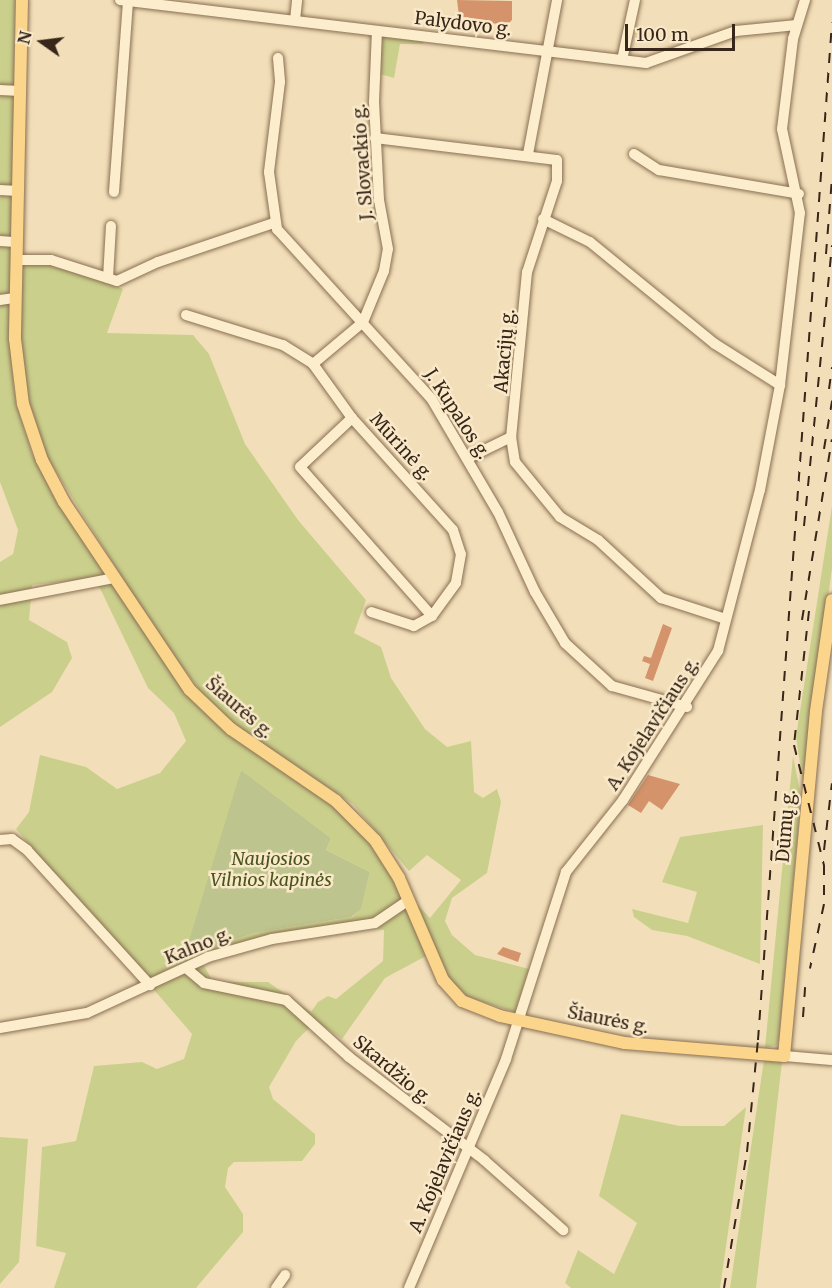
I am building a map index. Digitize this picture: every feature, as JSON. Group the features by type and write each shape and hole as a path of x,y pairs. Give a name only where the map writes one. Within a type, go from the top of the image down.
{"main road":[{"name":"Šiaurės g.","path":"22,0 15,298 18,374 30,431 53,483 190,690 240,736 351,814 389,861 449,989 470,1006 518,1020 652,1047 784,1056"},
{"name":"Dūmų g.","path":"784,1056 816,711 832,600"}],"street":[{"path":"295,20 297,0"},
{"path":"528,154 557,0"},
{"path":"622,60 635,0"},
{"name":"A. Kojelavičiaus g.","path":"409,1288 468,1149 518,1020 571,862 620,804 687,706 714,661 760,490 780,385 800,232 799,194 783,129 797,25 805,0"},
{"path":"114,192 124,1"},
{"name":"Palydovo g.","path":"124,1 646,63 736,31 797,25"},
{"name":"J. Slovackio g.","path":"363,322 377,294 388,249 380,208 375,138 377,31"},
{"path":"16,260 51,260 108,278 127,279 158,262 274,224 269,172 280,82 278,58"},
{"path":"0,90 20,91"},
{"name":"Akacijų g.","path":"375,138 528,154 558,161 557,181 527,272 511,437 519,470 560,517 598,540 668,602 726,619"},
{"path":"634,154 659,170 799,194"},
{"path":"0,190 18,191"},
{"path":"543,219 590,243 715,344 780,385"},
{"name":"J. Kupalos g.","path":"274,224 419,382 468,458 565,643 612,686 687,706"},
{"path":"108,278 111,226"},
{"path":"0,241 16,242"},
{"path":"0,300 15,298"},
{"name":"Mūrinė g.","path":"186,315 283,345 314,364 352,418 449,524 459,544 456,583 432,616"},
{"path":"314,364 363,322"},
{"path":"352,418 300,467 432,616 414,626 372,612"},
{"path":"468,458 511,437"},
{"path":"0,600 114,578"},
{"path":"0,840 12,839 27,850 150,984"},
{"name":"Kalno g.","path":"0,1028 87,1013 150,984 251,944 375,922 409,900"},
{"name":"Skardžio g.","path":"186,969 204,983 286,1000 348,1057 468,1149 563,1230"},
{"name":"Šiaurės g.","path":"784,1056 832,1060"},
{"path":"276,1288 285,1275"}],"green space":[{"path":"0,0 15,0 11,361 16,403 32,454 102,570 167,666 230,735 337,808 372,843 396,881 426,956 385,978 342,1039 316,1021 296,1041 269,1087 273,1099 315,1134 315,1144 302,1161 234,1162 228,1168 225,1187 243,1214 243,1232 196,1288 54,1288 66,1253 36,1246 42,1147 76,1141 94,1066 142,1062 157,1069 184,1059 192,1034 16,829 29,812 40,755 86,767 117,789 160,773 186,741 174,713 148,688 95,578 32,585 29,620 67,642 72,658 52,692 0,727 0,562 13,554 18,530 0,482","holes":["241,770 331,838 326,850 370,872 361,908 352,917 254,933 204,950 205,900","366,928 384,930 383,961 336,999 328,996 318,1002 311,1012 268,982 213,982 203,964 272,942"]},
{"path":"382,35 425,39 423,44 400,44 394,78 380,74"},
{"path":"21,262 64,266 123,289 107,333 193,335 209,354 245,444 298,520 366,600 354,633 381,647 391,678 425,729 447,747 471,741 474,792 483,798 497,789 501,802 487,873 452,898 445,921 452,935 475,955 529,969 515,1012 468,997 449,980 416,903 430,918 461,880 427,855 409,871 353,804 240,729 204,696 156,632 45,454 28,399 21,342"},
{"path":"832,506 832,568 803,783 796,737"},
{"path":"793,756 801,796 779,1039 777,1045 765,1048"},
{"name":"Naujosios Vilnios kapinės","path":"241,770 331,838 326,850 370,872 361,909 351,917 254,933 204,950 188,944"},
{"path":"763,825 760,964 687,936 652,930 634,917 632,909 688,923 697,892 662,882 680,837"},
{"path":"764,1060 782,1062 756,1288 730,1288"},
{"path":"746,1107 720,1288 571,1288 565,1283 578,1250 614,1274 637,1223 599,1196 621,1114 680,1126 724,1126"},
{"path":"0,1137 28,1139 19,1262 0,1284"}],"building":[{"path":"457,0 512,1 512,20 508,24 476,23 476,19 459,16"},
{"path":"663,624 672,628 653,681 645,678 650,664 642,661 644,656 651,658"},
{"path":"648,775 680,784 662,810 649,801 641,813 628,805"},
{"path":"503,947 521,953 518,962 497,954"}],"railway":[{"path":"724,1288 747,1152 758,1040 832,23"},
{"path":"826,254 832,178"},
{"path":"804,526 832,245"},
{"path":"829,389 832,367"},
{"path":"824,449 832,401"},
{"path":"802,620 832,439"},
{"path":"809,611 794,745 824,865 824,904 810,968"},
{"path":"824,850 832,783"},
{"path":"803,1017 805,987"}]}
